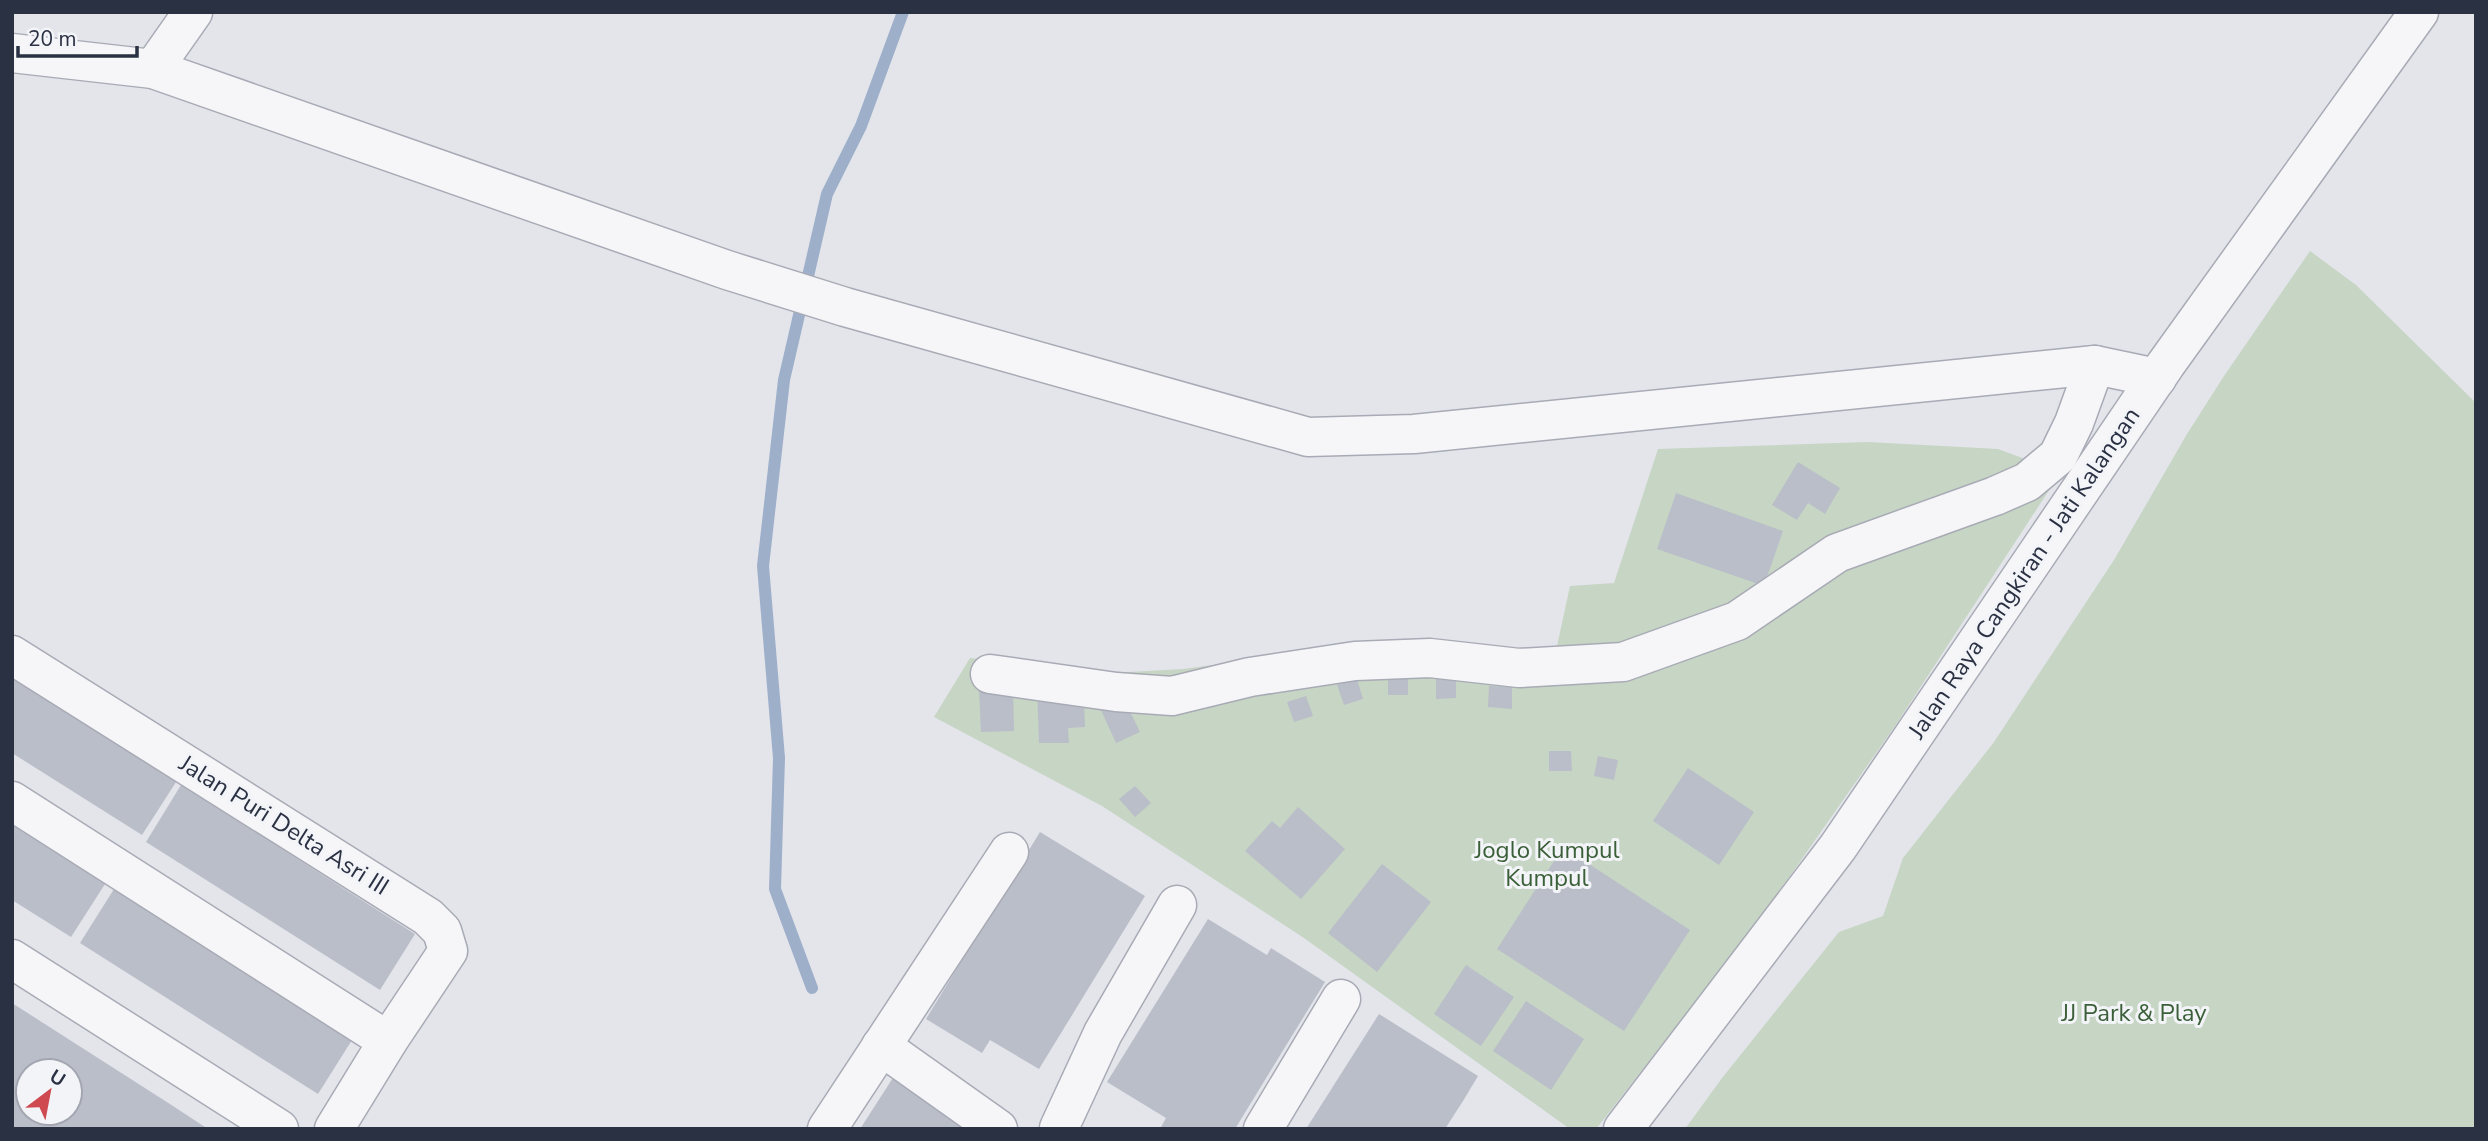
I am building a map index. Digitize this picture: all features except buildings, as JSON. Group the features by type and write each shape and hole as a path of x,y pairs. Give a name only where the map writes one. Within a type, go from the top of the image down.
{"street":[{"path":"153,69 192,12"},
{"name":"Jalan Raya Cangkiran - Jati Kalangan","path":"1623,1129 1838,847 2157,379 2419,12"},
{"path":"12,53 153,69 727,270 845,307 1308,437 1428,433 2095,365 2157,379"},
{"path":"990,674 1116,692 1171,696 1250,677 1355,661 1430,658 1519,668 1623,662 1737,621 1837,553 2027,482 2058,456 2074,423 2095,365"},
{"name":"Jalan Puri Delta Asri III","path":"12,655 428,917 442,931 448,951 387,1041 334,1129"},
{"path":"12,801 387,1041"},
{"path":"827,1129 1009,852"},
{"path":"1020,1129 1033,1123 1046,1123 1059,1128 1103,1034 1177,905"},
{"path":"12,959 279,1129"},
{"path":"1263,1129 1341,999"},
{"path":"881,1046 998,1129"}],"green space":[{"name":"JJ Park & Play","path":"2310,251 2356,285 2476,403 2476,1129 1685,1129 1722,1078 1839,932 1883,916 1903,858 1994,742 2114,560 2224,376"},
{"name":"Joglo Kumpul Kumpul","path":"1868,442 1998,449 2061,472 1897,723 1758,922 1596,1129 1570,1129 1304,938 1102,806 934,717 970,658 1110,673 1183,669 1288,655 1554,660 1570,586 1614,583 1658,449"}],"waterway":[{"path":"812,988 775,889 779,758 763,566 784,380 827,194 861,126 903,12"}]}
